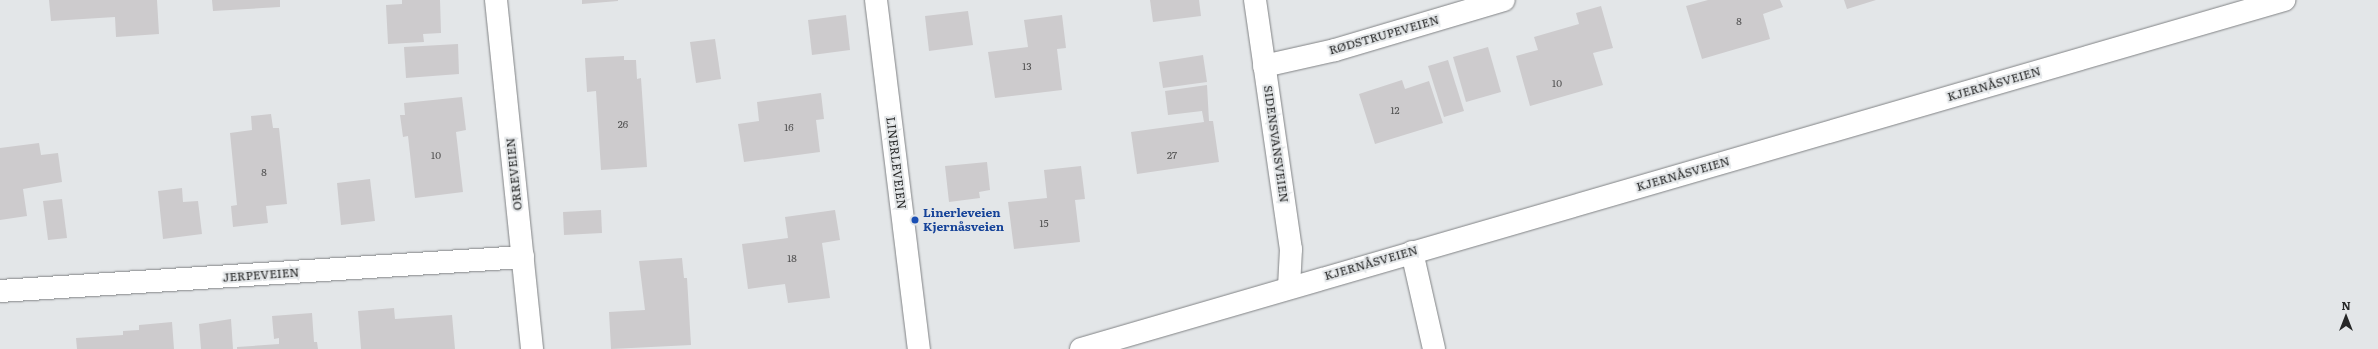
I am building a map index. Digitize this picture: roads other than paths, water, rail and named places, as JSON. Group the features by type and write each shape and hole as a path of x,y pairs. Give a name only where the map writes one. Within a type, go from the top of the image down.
{"street":[{"name":"ORREVEIEN","path":"496,0 532,349"},
{"name":"LINERLEVEIEN","path":"876,0 920,349"},
{"name":"SIDENSVANSVEIEN","path":"1256,0 1264,66 1291,249 1289,287"},
{"name":"RØDSTRUPEVEIEN","path":"1264,66 1334,50 1504,0"},
{"name":"KJERNÅSVEIEN","path":"1081,349 1289,287 2284,0"},
{"path":"1412,252 1434,349"},
{"name":"JERPEVEIEN","path":"0,292 523,257"}],"place":[{"name":"Linerleveien Kjernåsveien","path":"915,220"}]}
